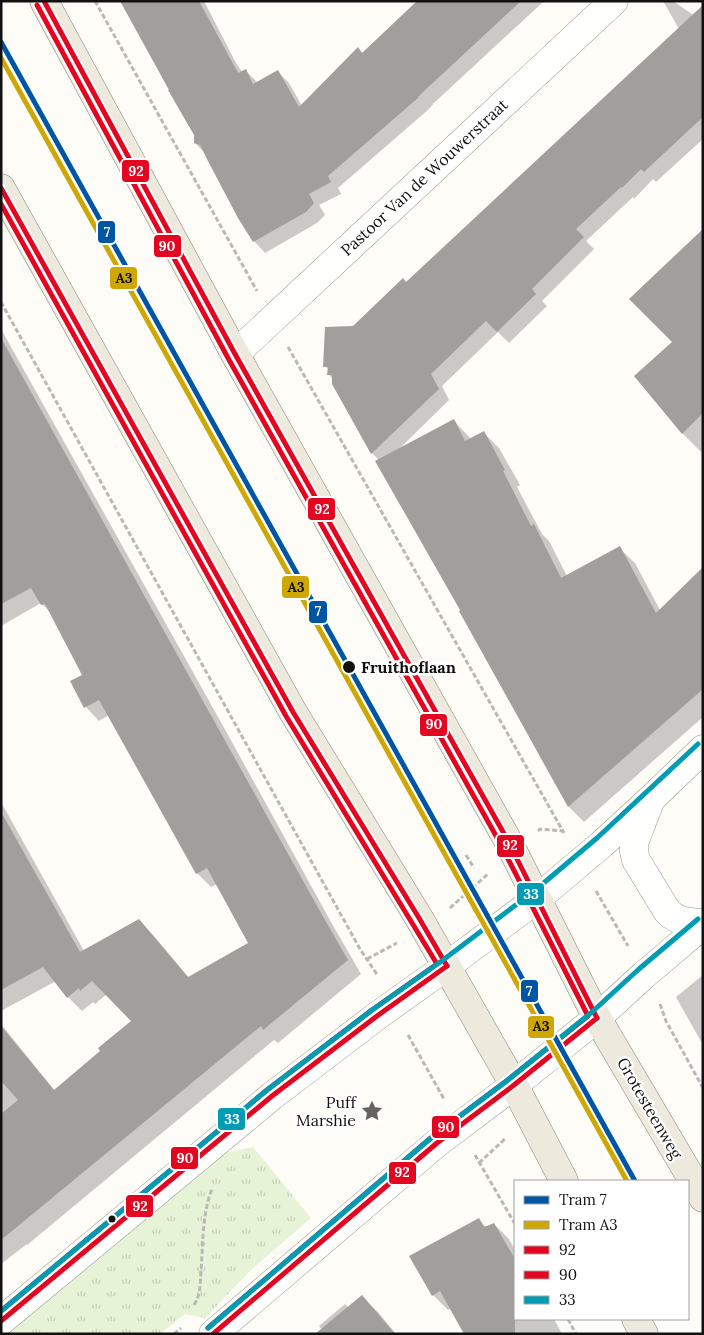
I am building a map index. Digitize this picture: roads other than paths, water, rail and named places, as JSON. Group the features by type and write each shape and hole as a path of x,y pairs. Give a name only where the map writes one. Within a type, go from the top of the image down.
{"main road":[{"path":"44,1 235,354 508,839 538,898"},
{"path":"1,188 292,712 447,966 514,1085 563,1180"},
{"name":"Grotesteenweg","path":"538,898 597,1018 703,1198"},
{"path":"637,1320 644,1334"}],"street":[{"name":"Pastoor Van de Wouwerstraat","path":"235,354 614,1"},
{"path":"1,1321 272,1096 394,1003 538,898 599,847 703,749"},
{"path":"651,799 634,843 636,860 671,916 684,922 703,924"},
{"path":"213,1334 359,1208 459,1126 514,1085 597,1018 703,924"}],"tram line":[{"name":"7","path":"1,42 634,1180"},
{"name":"A3","path":"1,58 626,1180"}],"place":[{"name":"Fruithoflaan","path":"349,667"},
{"name":"Puff Marshie","path":"372,1111"}]}
